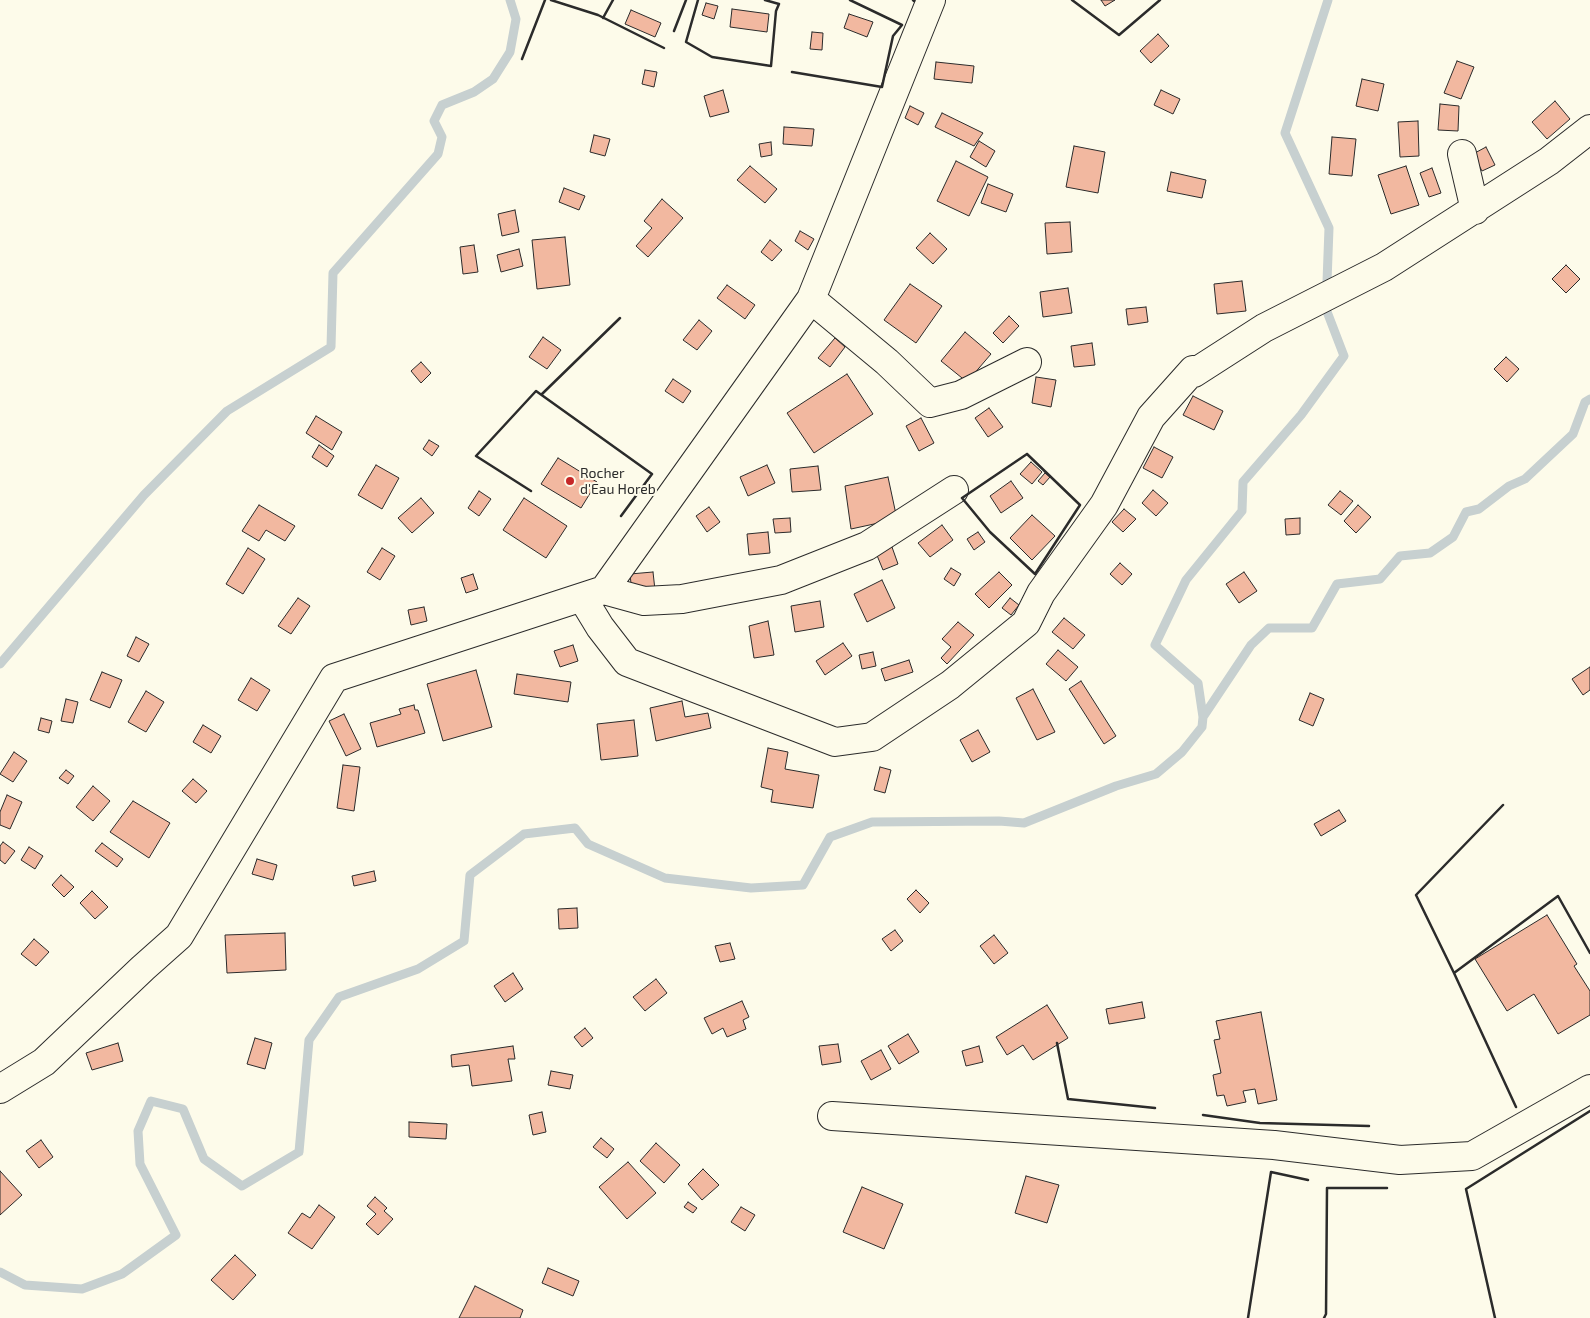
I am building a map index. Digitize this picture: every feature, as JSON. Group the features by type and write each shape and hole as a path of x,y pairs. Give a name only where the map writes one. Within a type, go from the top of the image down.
{"street":[{"path":"931,0 811,299 594,595 600,627 626,662 835,742 872,737 950,686 1026,623 1041,593 1104,505 1151,417 1193,370 1194,373 1264,328 1384,267 1550,161 1590,129"},
{"path":"1462,154 1474,210"},
{"path":"811,299 887,362 930,403 961,394 1027,362"},
{"path":"0,1089 44,1062 179,936 334,678 594,595 644,601 682,599 781,580 867,546 954,490"},
{"path":"832,1116 1274,1145 1400,1160 1472,1156 1590,1089"}],"building":[{"path":"1101,0 1115,0 1105,6"},
{"path":"706,3 718,6 714,19 702,15"},
{"path":"732,9 769,14 767,32 730,27"},
{"path":"631,10 661,23 655,37 625,24"},
{"path":"849,14 873,22 867,37 844,28"},
{"path":"812,32 823,33 822,50 810,49"},
{"path":"1158,34 1169,46 1151,63 1140,51"},
{"path":"1457,61 1474,67 1461,99 1444,93"},
{"path":"936,62 974,66 972,83 934,79"},
{"path":"645,70 657,72 654,87 642,84"},
{"path":"1362,79 1384,84 1378,111 1356,106"},
{"path":"723,90 729,112 710,117 704,96"},
{"path":"1161,90 1180,99 1173,114 1154,105"},
{"path":"1555,101 1570,119 1547,139 1532,122"},
{"path":"1440,104 1459,106 1458,131 1438,130"},
{"path":"910,106 924,113 918,125 905,118"},
{"path":"942,113 983,133 974,146 935,127"},
{"path":"1418,121 1419,156 1400,157 1398,122"},
{"path":"784,127 814,129 812,146 783,144"},
{"path":"594,135 610,139 605,156 590,152"},
{"path":"1332,137 1356,139 1352,176 1329,174"},
{"path":"979,141 995,151 986,167 970,157"},
{"path":"771,142 772,155 761,157 759,144"},
{"path":"1074,146 1105,152 1098,193 1066,187"},
{"path":"1486,147 1495,165 1482,171 1473,154"},
{"path":"956,161 988,177 969,216 937,201"},
{"path":"750,166 777,189 765,203 737,180"},
{"path":"1406,166 1419,205 1391,214 1378,175"},
{"path":"1432,168 1441,193 1429,197 1420,173"},
{"path":"1171,172 1206,180 1202,198 1167,191"},
{"path":"988,184 1013,194 1006,212 981,203"},
{"path":"564,188 585,196 579,210 559,202"},
{"path":"662,199 683,218 648,257 636,246 652,228 644,221"},
{"path":"515,210 519,232 502,236 498,214"},
{"path":"1070,222 1072,252 1047,254 1045,223"},
{"path":"800,231 814,239 808,250 795,241"},
{"path":"930,233 947,249 933,264 916,248"},
{"path":"565,237 570,285 537,289 532,240"},
{"path":"770,240 782,250 772,261 761,252"},
{"path":"474,245 478,272 463,274 460,247"},
{"path":"519,249 523,266 501,272 497,255"},
{"path":"1566,265 1580,279 1566,293 1552,279"},
{"path":"1242,281 1246,311 1217,314 1214,284"},
{"path":"910,284 942,306 916,343 884,320"},
{"path":"727,285 755,305 745,319 717,298"},
{"path":"1068,288 1072,313 1043,317 1040,292"},
{"path":"1146,307 1148,322 1128,325 1126,309"},
{"path":"1009,316 1019,326 1003,343 993,333"},
{"path":"699,320 712,331 697,350 683,340"},
{"path":"965,332 991,354 967,382 941,361"},
{"path":"543,337 561,350 547,369 529,357"},
{"path":"835,338 845,347 830,367 818,358"},
{"path":"1092,343 1095,365 1074,367 1071,346"},
{"path":"1506,357 1519,369 1507,382 1494,369"},
{"path":"421,362 431,373 421,383 411,371"},
{"path":"847,374 873,414 814,453 787,413"},
{"path":"1036,377 1056,380 1051,407 1032,403"},
{"path":"673,379 691,391 683,403 665,391"},
{"path":"1193,396 1223,411 1214,430 1183,415"},
{"path":"989,408 1003,427 988,437 975,418"},
{"path":"316,416 342,432 332,450 306,433"},
{"path":"921,418 934,443 919,451 906,426"},
{"path":"429,440 439,446 432,456 423,449"},
{"path":"319,445 334,456 327,467 312,457"},
{"path":"1154,447 1173,457 1162,478 1143,468"},
{"path":"558,458 597,482 581,508 541,484"},
{"path":"1031,462 1042,472 1032,484 1020,474"},
{"path":"376,465 399,478 382,509 358,495"},
{"path":"767,465 775,483 748,496 740,477"},
{"path":"818,466 821,490 792,492 790,469"},
{"path":"1045,473 1050,477 1043,485 1038,481"},
{"path":"888,477 897,519 851,529 845,486"},
{"path":"1011,481 1023,498 1001,513 990,496"},
{"path":"1153,490 1168,503 1156,516 1142,503"},
{"path":"479,491 491,499 479,516 468,508"},
{"path":"1340,491 1353,501 1341,515 1328,505"},
{"path":"421,498 434,513 412,533 398,518"},
{"path":"524,498 567,526 546,558 503,530"},
{"path":"259,505 295,526 285,541 266,530 259,541 242,531"},
{"path":"1358,505 1371,517 1356,533 1344,521"},
{"path":"709,507 720,522 707,532 696,516"},
{"path":"1124,509 1136,519 1123,532 1112,522"},
{"path":"1032,515 1055,536 1032,560 1010,538"},
{"path":"790,518 791,532 775,533 773,519"},
{"path":"1300,518 1300,534 1286,535 1285,519"},
{"path":"942,525 953,540 930,557 918,543"},
{"path":"768,532 770,553 749,555 747,534"},
{"path":"978,532 985,542 974,550 967,539"},
{"path":"892,547 898,564 883,570 876,553"},
{"path":"248,548 265,559 243,594 226,584"},
{"path":"382,548 395,556 380,580 367,572"},
{"path":"1120,563 1132,574 1122,585 1110,574"},
{"path":"951,568 961,574 954,586 944,579"},
{"path":"653,572 655,590 632,593 630,574"},
{"path":"999,572 1012,585 989,608 975,594"},
{"path":"1244,572 1257,591 1239,603 1226,584"},
{"path":"473,574 478,589 466,593 461,578"},
{"path":"882,580 895,608 867,622 854,594"},
{"path":"298,598 310,606 291,634 278,626"},
{"path":"1010,598 1019,605 1011,615 1002,608"},
{"path":"820,601 824,627 795,632 791,606"},
{"path":"424,607 427,621 411,625 408,610"},
{"path":"1064,618 1085,635 1073,649 1052,632"},
{"path":"768,621 774,655 754,658 749,626"},
{"path":"958,622 974,635 947,664 941,658 951,647 942,639"},
{"path":"136,637 149,644 139,662 127,656"},
{"path":"843,643 852,656 825,675 816,661"},
{"path":"573,645 578,661 560,667 554,651"},
{"path":"1058,650 1078,667 1066,681 1046,664"},
{"path":"873,652 876,666 862,669 859,655"},
{"path":"909,660 913,672 885,681 881,669"},
{"path":"1590,667 1590,690 1583,695 1572,679"},
{"path":"476,670 492,727 443,741 427,684"},
{"path":"102,672 122,680 110,708 90,700"},
{"path":"517,674 571,682 568,702 514,694"},
{"path":"251,678 270,690 257,711 238,700"},
{"path":"1081,681 1116,736 1104,744 1069,689"},
{"path":"1033,689 1055,732 1037,740 1016,698"},
{"path":"146,691 164,702 146,732 128,722"},
{"path":"1310,693 1324,699 1313,726 1299,720"},
{"path":"66,699 78,702 73,723 61,721"},
{"path":"682,701 685,717 708,713 711,728 656,741 650,708"},
{"path":"414,705 415,710 418,710 425,733 377,747 370,723 401,714 399,709"},
{"path":"344,714 361,749 346,756 329,721"},
{"path":"41,718 52,721 49,733 38,730"},
{"path":"634,720 638,756 601,760 597,724"},
{"path":"203,725 221,736 211,753 193,742"},
{"path":"978,730 990,752 972,762 960,740"},
{"path":"768,748 788,752 785,769 819,775 813,808 771,802 773,790 761,787"},
{"path":"14,752 27,761 13,782 0,774"},
{"path":"343,765 360,767 354,811 337,808"},
{"path":"880,767 891,770 885,793 874,790"},
{"path":"66,770 74,776 68,784 59,778"},
{"path":"193,779 207,791 196,803 182,791"},
{"path":"93,786 110,801 93,821 76,807"},
{"path":"7,795 22,802 10,829 0,825 0,812"},
{"path":"133,801 170,823 149,858 110,832"},
{"path":"1339,810 1346,821 1321,836 1314,824"},
{"path":"3,842 15,851 5,864 0,860 0,846"},
{"path":"102,843 123,859 117,867 95,851"},
{"path":"29,847 43,856 35,869 21,860"},
{"path":"257,859 277,865 273,880 252,874"},
{"path":"374,871 376,881 354,886 352,876"},
{"path":"61,875 74,887 64,897 52,885"},
{"path":"916,890 929,903 920,913 907,899"},
{"path":"92,891 108,907 95,919 80,903"},
{"path":"577,908 578,928 559,929 558,909"},
{"path":"1547,915 1577,964 1574,966 1590,991 1590,1015 1558,1034 1534,994 1507,1011 1475,959"},
{"path":"895,930 903,941 891,951 882,939"},
{"path":"285,933 286,970 227,973 225,935"},
{"path":"994,935 1008,953 994,964 980,946"},
{"path":"34,939 49,952 36,966 21,954"},
{"path":"730,943 735,959 720,962 715,946"},
{"path":"513,973 523,989 505,1002 494,986"},
{"path":"656,979 667,993 645,1011 633,997"},
{"path":"742,1001 749,1017 743,1020 746,1029 727,1037 723,1028 712,1034 704,1018"},
{"path":"1142,1002 1145,1018 1109,1024 1106,1009"},
{"path":"1047,1005 1068,1038 1033,1060 1023,1045 1007,1055 996,1037"},
{"path":"1261,1012 1277,1100 1258,1104 1255,1089 1243,1091 1246,1102 1227,1106 1224,1095 1217,1096 1213,1075 1221,1073 1214,1040 1220,1039 1216,1021"},
{"path":"585,1028 593,1038 582,1047 574,1037"},
{"path":"908,1034 919,1052 899,1064 888,1046"},
{"path":"255,1038 272,1043 265,1069 247,1064"},
{"path":"118,1043 123,1061 92,1070 86,1053"},
{"path":"838,1044 841,1062 822,1065 819,1046"},
{"path":"513,1046 515,1059 508,1059 512,1081 472,1086 469,1065 452,1067 451,1055"},
{"path":"979,1046 983,1062 966,1066 962,1051"},
{"path":"881,1050 891,1069 871,1080 861,1061"},
{"path":"551,1071 573,1075 570,1089 548,1085"},
{"path":"542,1112 546,1132 533,1135 529,1115"},
{"path":"409,1122 447,1124 446,1139 409,1137"},
{"path":"601,1138 614,1149 607,1158 593,1147"},
{"path":"41,1140 53,1157 39,1168 26,1151"},
{"path":"656,1143 680,1165 664,1183 640,1161"},
{"path":"628,1162 656,1193 627,1219 599,1187"},
{"path":"703,1169 719,1185 702,1200 688,1184"},
{"path":"0,1171 22,1195 0,1215"},
{"path":"1026,1176 1059,1185 1047,1223 1015,1213"},
{"path":"862,1187 903,1204 884,1249 843,1232"},
{"path":"375,1197 387,1208 384,1211 393,1219 378,1235 366,1224 376,1214 367,1206"},
{"path":"688,1202 697,1208 693,1213 684,1207"},
{"path":"319,1205 335,1217 312,1249 288,1233 302,1213 310,1218"},
{"path":"741,1207 755,1215 745,1231 731,1222"},
{"path":"235,1255 256,1275 233,1300 211,1280"},
{"path":"548,1268 579,1281 573,1296 542,1283"},
{"path":"475,1286 523,1310 520,1318 459,1318"}],"waterway":[{"path":"0,664 144,495 227,411 331,347 333,273 438,154 442,137 434,121 442,105 474,92 493,79 510,52 516,19 510,0"},
{"path":"0,1272 25,1285 82,1289 122,1274 176,1235 140,1164 138,1131 151,1101 183,1109 204,1159 242,1186 299,1152 309,1040 339,997 418,969 464,941 470,875 524,834 575,828 588,844 665,878 751,888 803,885 830,837 872,822 999,821 1024,823 1116,786 1156,774 1182,752 1202,727 1203,717 1198,683 1155,645 1186,580 1242,511 1243,482 1301,415 1344,356 1326,309 1329,228 1285,133 1328,0"},
{"path":"1203,717 1251,645 1269,628 1312,628 1337,584 1380,579 1400,556 1430,553 1453,537 1466,512 1479,509 1509,486 1525,479 1573,434 1585,402 1590,399"}],"wall":[{"path":"522,59 545,0"},
{"path":"551,0 598,15 664,48"},
{"path":"603,18 613,0"},
{"path":"674,31 686,0"},
{"path":"698,0 686,42 712,57 771,66 776,11 779,4 765,0"},
{"path":"792,72 882,87 893,36 902,25 850,0"},
{"path":"1072,0 1119,35 1160,0"},
{"path":"542,394 620,318"},
{"path":"531,491 476,456 536,391 652,474 621,516"},
{"path":"1027,454 1080,505 1035,574 990,532 962,498 1027,454"},
{"path":"1454,973 1416,895 1503,805"},
{"path":"1516,1107 1454,973 1558,896 1590,953"},
{"path":"1057,1043 1068,1099 1155,1108"},
{"path":"1495,1318 1466,1189 1590,1111"},
{"path":"1203,1115 1260,1123 1369,1126"},
{"path":"1248,1318 1271,1172 1308,1180"},
{"path":"1324,1318 1326,1314 1327,1188 1387,1188"}],"place":[{"name":"Rocher d'Eau Horeb","path":"570,481"}]}
